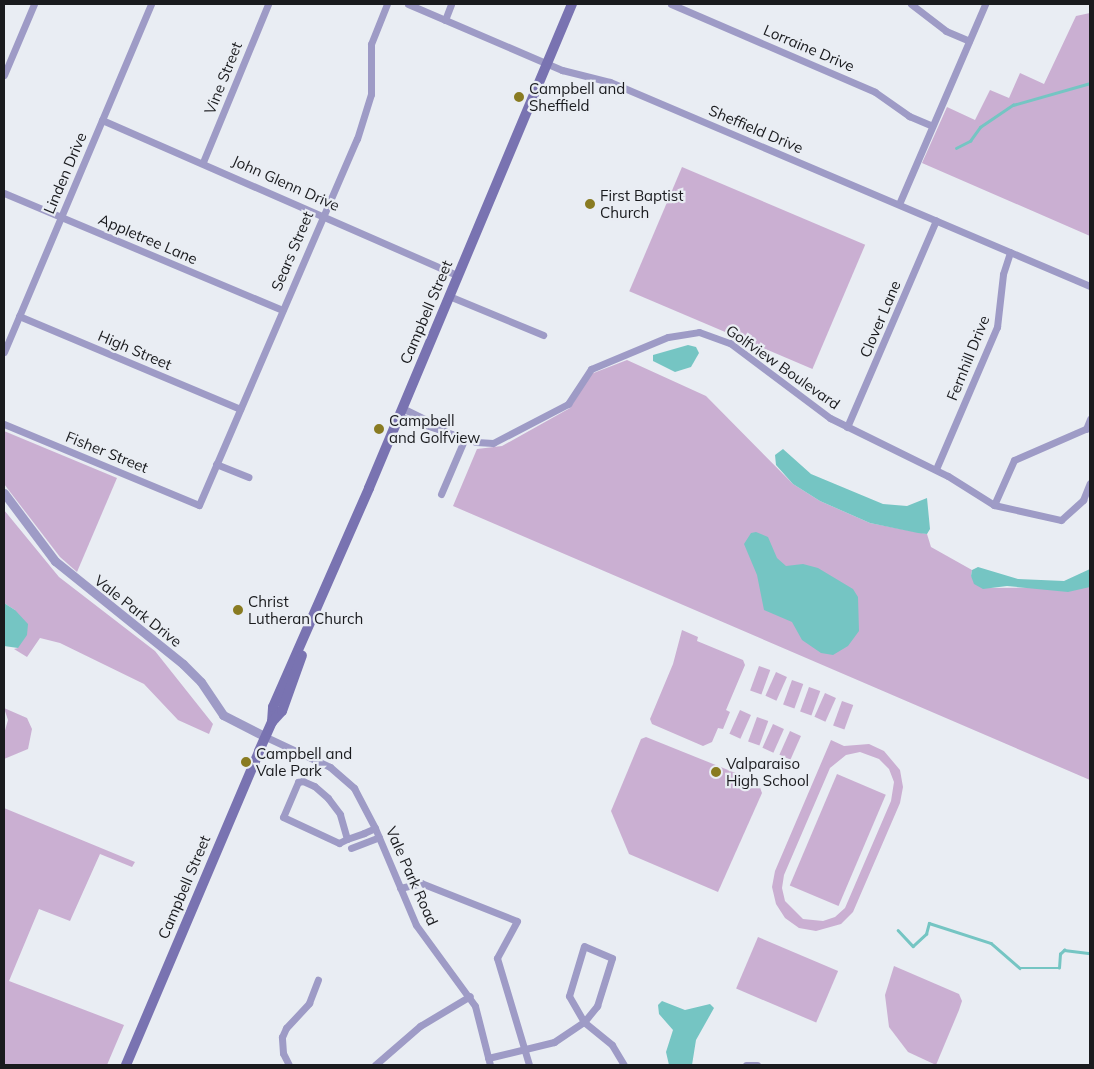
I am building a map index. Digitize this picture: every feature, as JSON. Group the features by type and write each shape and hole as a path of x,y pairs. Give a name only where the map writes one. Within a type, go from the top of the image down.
{"main road":[{"name":"Campbell Street","path":"126,1065 272,722 282,711 294,683 308,633 572,4"}],"street":[{"path":"4,75 34,4"},
{"name":"Linden Drive","path":"4,352 151,4"},
{"name":"Vine Street","path":"203,162 268,4"},
{"name":"Sears Street","path":"199,505 369,108 371,44 387,4"},
{"name":"Sheffield Drive","path":"408,4 547,63 576,74 610,82 1090,286"},
{"path":"445,20 451,4"},
{"name":"Lorraine Drive","path":"671,4 690,7 875,92 909,116 932,126"},
{"path":"911,4 946,31 969,41"},
{"path":"899,204 985,4"},
{"name":"John Glenn Drive","path":"102,120 203,162 457,275"},
{"name":"Appletree Lane","path":"4,193 282,310"},
{"name":"Clover Lane","path":"847,427 936,220"},
{"name":"Fernhill Drive","path":"936,469 997,327 1002,274 1010,252"},
{"path":"449,296 543,335"},
{"name":"High Street","path":"19,316 240,409"},
{"name":"Golfview Boulevard","path":"401,412 423,426 446,430 484,444 493,443 568,404 590,369 668,337 691,332 715,336 730,343 824,414 847,427 936,469 994,505 1060,520 1083,500 1090,483"},
{"path":"994,505 1014,460 1088,428 1090,419"},
{"name":"Fisher Street","path":"4,424 199,505"},
{"path":"441,494 465,438"},
{"path":"216,464 249,477"},
{"name":"Vale Park Drive","path":"4,492 55,561 183,664 201,682 223,714 266,737"},
{"name":"Vale Park Road","path":"266,737 340,774 358,794 421,933 470,996 478,1015 489,1062"},
{"path":"347,840 340,814 328,798 314,786 302,780 298,782 283,817 339,842 347,840 375,828"},
{"path":"351,848 379,837"},
{"path":"400,888 420,884 517,921 497,958 529,1065"},
{"path":"489,1062 561,1039 584,1022 597,1006 612,958 584,946 569,996 584,1022 612,1045 624,1065"},
{"path":"289,1065 282,1048 284,1033 309,1003 318,980"},
{"path":"375,1065 420,1026 470,996"},
{"path":"746,1065 757,1065"}],"shaded area":[{"path":"1090,13 1090,236 922,163 947,107 975,120 990,90 1009,98 1020,73 1044,84 1076,16"},
{"path":"682,167 865,245 812,369 629,291"},
{"path":"627,360 706,396 793,484 820,501 870,523 927,534 931,547 972,570 971,576 983,588 1090,587 1090,780 453,506 477,449 502,446 570,408 591,374"},
{"path":"4,431 117,478 77,572 60,557 4,484"},
{"path":"4,510 59,577 155,651 213,724 209,734 178,720 144,684 60,643 40,638 27,657 14,649 18,648 15,610 4,603"},
{"path":"682,630 698,637 697,641 743,660 745,665 726,710 730,712 723,729 718,728 712,742 703,746 652,724 650,719 673,664"},
{"path":"759,666 770,670 761,695 750,690"},
{"path":"776,672 787,677 776,701 765,696"},
{"path":"792,680 803,684 794,709 783,704"},
{"path":"809,687 820,691 811,716 800,711"},
{"path":"825,693 836,698 825,722 814,717"},
{"path":"842,701 853,705 844,730 833,725"},
{"path":"4,708 27,718 32,729 28,749 4,759 4,734 8,720"},
{"path":"740,710 751,715 740,739 729,734"},
{"path":"757,717 768,721 759,746 748,741"},
{"path":"773,724 784,729 773,753 762,748"},
{"path":"790,731 801,736 790,760 779,755"},
{"path":"646,737 758,782 762,793 718,892 629,854 611,811 641,739"},
{"path":"831,740 844,746 869,744 884,751 900,770 903,787 900,803 853,912 841,924 816,931 799,928 785,918 776,904 772,887 775,871","holes":["860,752 879,759 889,769 894,782 891,801 845,908 835,917 823,921 803,919 785,901 782,888 784,875 830,768 846,755"]},
{"path":"837,774 886,795 839,906 790,885"},
{"path":"4,808 135,862 132,867 100,854 70,921 39,909 9,981 124,1025 107,1065 4,1065"},
{"path":"758,937 838,971 816,1023 736,989"},
{"path":"894,966 959,994 962,1001 936,1065 908,1052 889,1027 885,995"}],"water":[{"path":"688,345 696,347 699,353 691,367 675,372 653,361 653,355"},
{"path":"783,449 811,474 883,504 907,506 927,498 930,529 927,534 870,523 820,501 793,484 776,465 775,455"},
{"path":"756,532 768,537 777,558 786,566 803,564 818,568 853,589 858,597 859,631 848,646 833,655 821,653 802,640 792,622 764,610 757,575 744,544 751,533"},
{"path":"978,567 1018,579 1064,581 1090,569 1090,587 1068,592 1007,586 983,589 974,584 971,576 972,570"},
{"path":"4,603 15,610 28,624 27,635 18,648 4,646"},
{"path":"662,1001 685,1010 710,1004 714,1008 696,1040 692,1065 669,1065 666,1052 673,1030 659,1014 658,1005"}],"waterway":[{"path":"956,148 970,141 980,127 1013,105 1090,83"},
{"path":"898,930 913,946 926,934 929,923 991,943 1020,968 1059,968 1060,954 1064,950 1090,953"}],"place":[{"name":"Campbell and Sheffield","path":"519,97"},
{"name":"First Baptist Church","path":"590,204"},
{"name":"Campbell and Golfview","path":"379,429"},
{"name":"Christ Lutheran Church","path":"238,610"},
{"name":"Campbell and Vale Park","path":"246,762"},
{"name":"Valparaiso High School","path":"716,772"}]}
